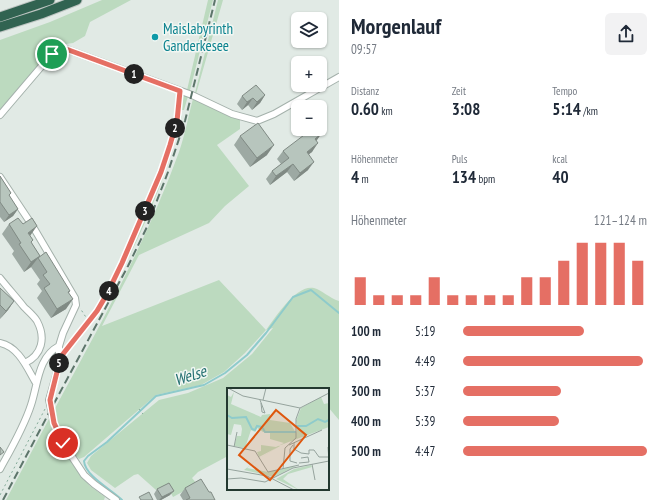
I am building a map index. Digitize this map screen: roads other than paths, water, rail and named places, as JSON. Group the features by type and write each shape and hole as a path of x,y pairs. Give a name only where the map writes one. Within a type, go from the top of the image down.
{"highway":[{"path":"2,17 50,0"},
{"path":"4,26 77,0"}],"street":[{"path":"0,115 52,54 58,49 66,49 180,91 232,114 257,121 274,114 339,77"},
{"path":"0,177 32,225 76,301 76,305 63,333 59,346 57,372 50,400 54,423 63,443 84,475 116,500"},
{"path":"0,278 37,321 41,334 42,344 38,353 32,360 25,363"},
{"path":"0,343 14,350 25,363 36,383"},
{"path":"0,469 22,428 32,405 36,383 44,360 50,351 59,346"}],"waterway":[{"name":"Welse","path":"122,500 89,472 84,461 88,456 107,442 156,396 204,385 225,373 247,355 266,333 293,297 311,290 339,313"}],"railway":[{"path":"3,500 128,266 146,229 168,172 185,121 215,0"}],"place":[{"name":"Maislabyrinth Ganderkesee","path":"155,37"}]}
